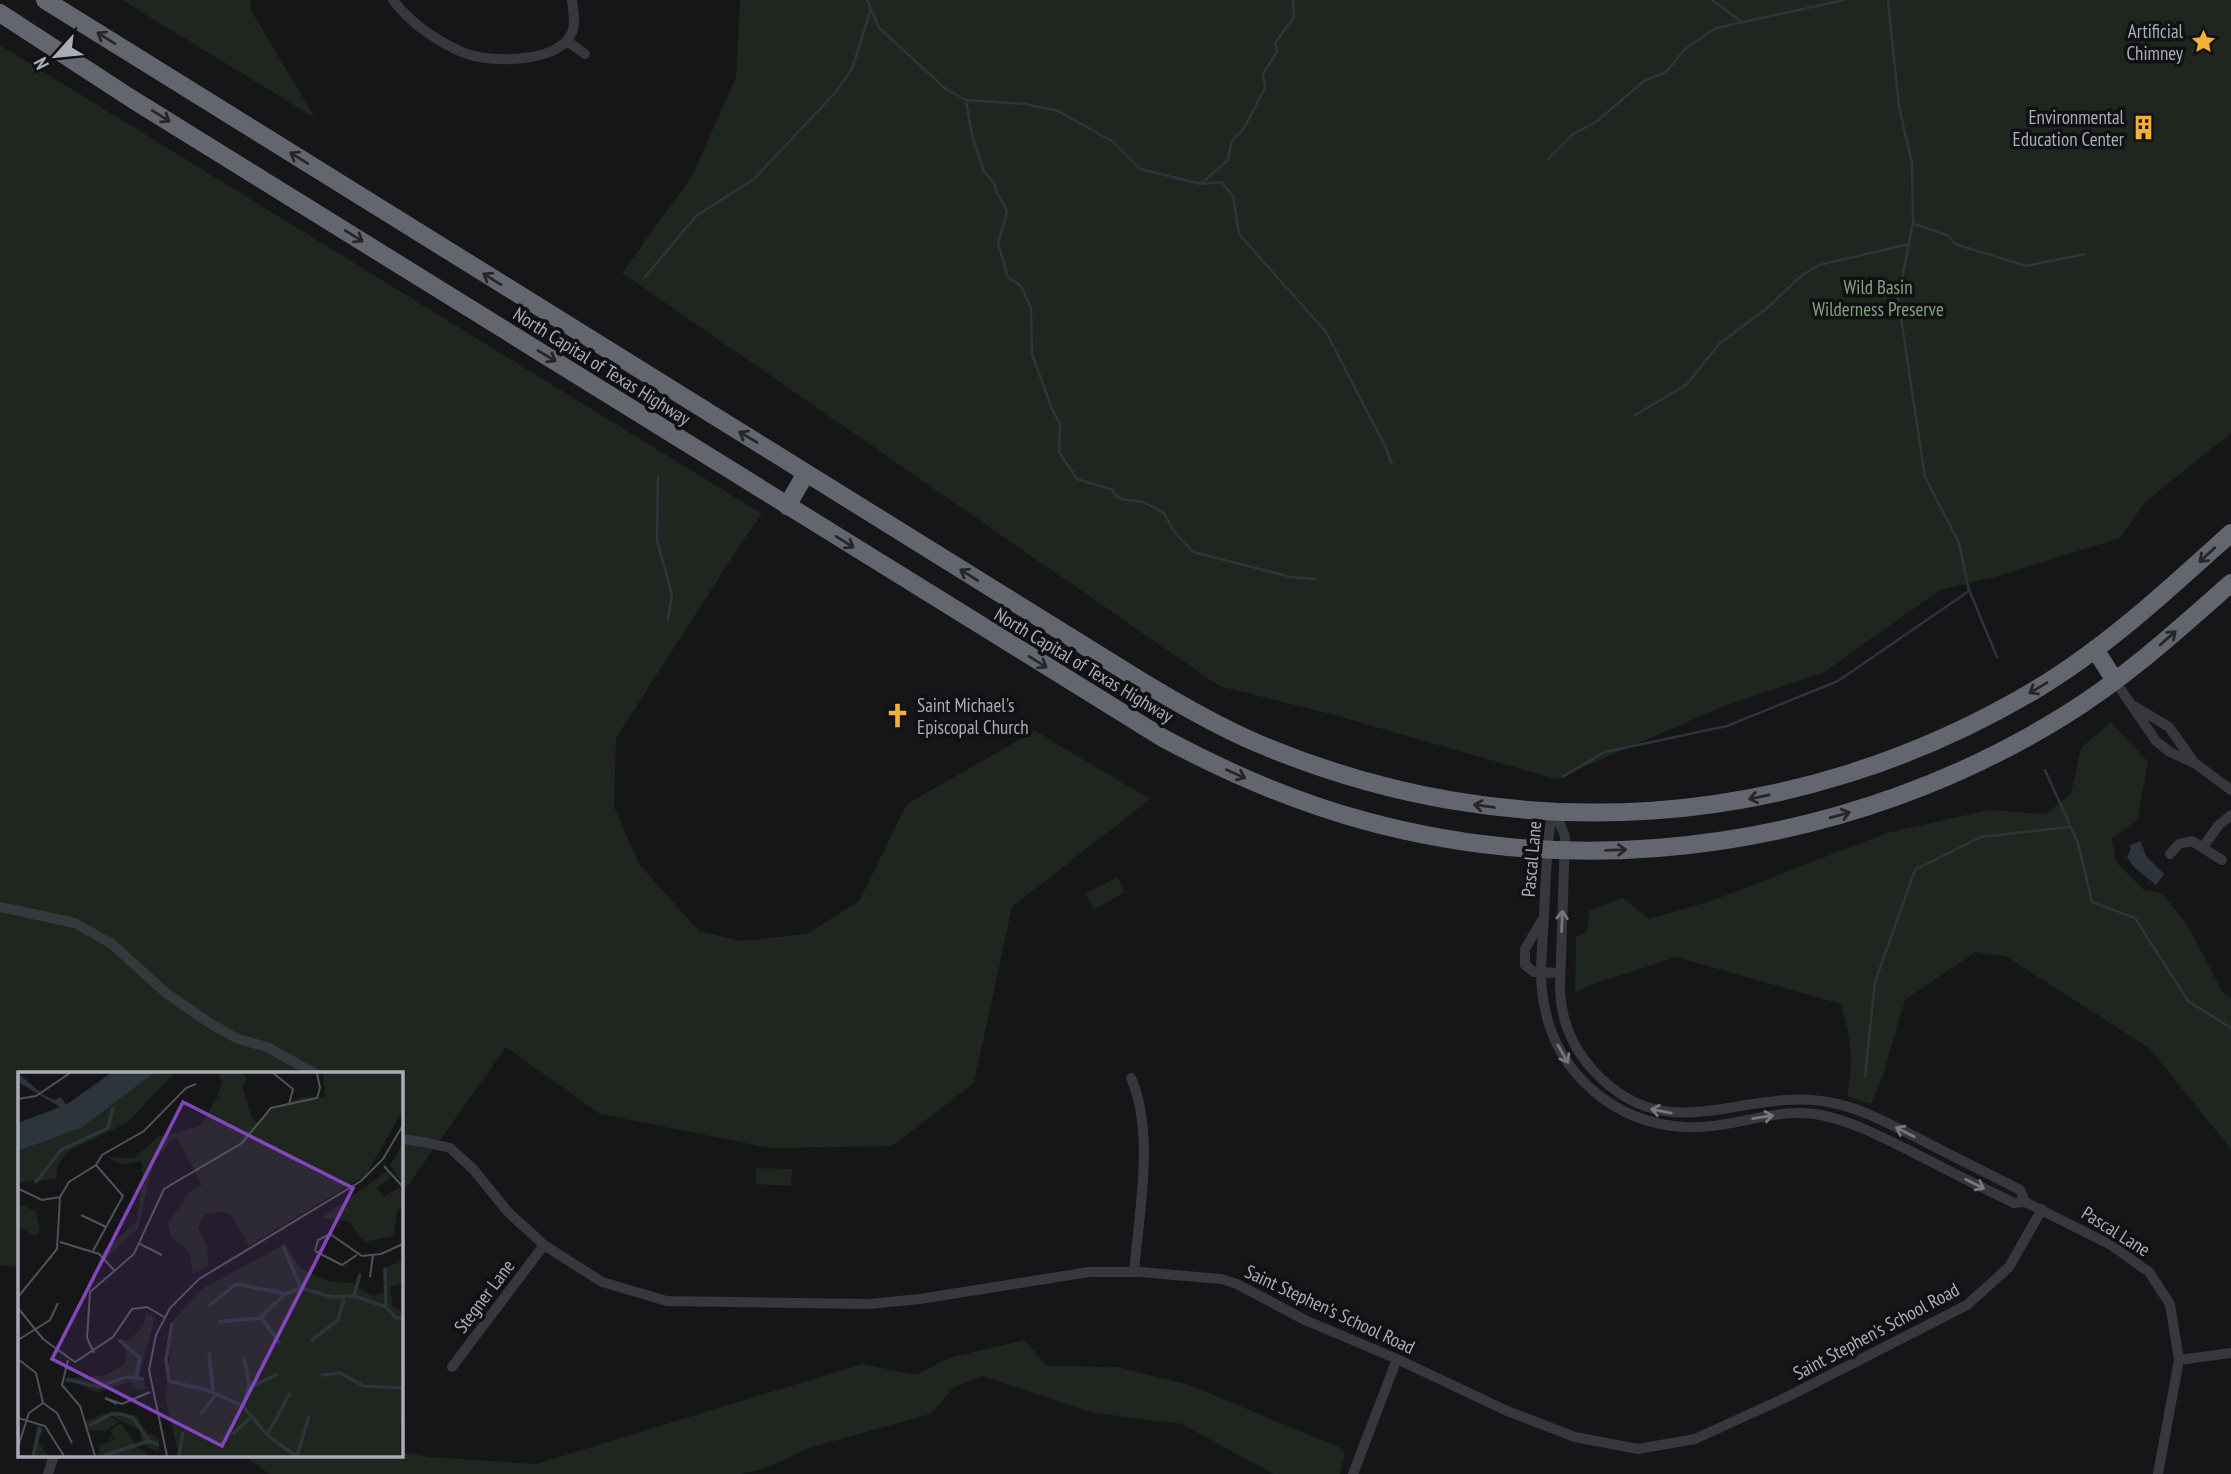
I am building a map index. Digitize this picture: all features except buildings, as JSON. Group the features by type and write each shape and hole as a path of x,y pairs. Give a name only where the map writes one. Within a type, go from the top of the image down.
{"highway":[{"name":"North Capital of Texas Highway","path":"45,0 1192,711 1258,744 1346,776 1406,792 1465,803 1552,813 1626,813 1693,807 1762,796 1833,779 1932,742 2037,689 2139,615 2231,533"},
{"name":"North Capital of Texas Highway","path":"0,13 132,99 652,419 787,506 1120,712 1237,775 1309,803 1384,825 1465,840 1556,850 1632,850 1702,844 1785,830 1857,810 1934,783 1979,763 2055,721 2115,681 2231,583"},
{"path":"787,506 806,473"},
{"path":"2095,649 2115,681"}],"street":[{"path":"393,0 409,18 429,34 452,47 478,57 501,59 546,54 556,50 566,41 574,27 572,0"},
{"path":"566,41 585,54"},
{"path":"2115,681 2155,741 2231,790"},
{"path":"2131,704 2169,727 2196,765"},
{"path":"2155,741 2169,727"},
{"name":"Pascal Lane","path":"1552,813 1556,850 1560,1002 1565,1024 1580,1055 1609,1086 1652,1110 1675,1113 1698,1113 1785,1100 1811,1099 1865,1112 2020,1190 2025,1202"},
{"name":"Pascal Lane","path":"1552,813 1564,832 1556,850 1545,909 1542,972 1544,1004 1556,1041 1576,1074 1605,1102 1656,1124 1686,1127 1799,1114 1839,1120 1867,1129 2014,1203 2025,1202 2042,1209 2111,1245 2150,1272 2170,1304 2179,1360 2158,1474"},
{"path":"2203,847 2218,826 2231,815"},
{"path":"2170,854 2175,846 2188,841 2195,842 2222,860"},
{"path":"0,907 75,923 113,944 166,993 211,1024 238,1039 267,1047 312,1072"},
{"path":"1545,909 1523,958 1527,969 1560,973"},
{"path":"1544,1004 1560,1002"},
{"path":"1131,1078 1139,1101 1144,1130 1134,1272"},
{"path":"1630,1115 1636,1102"},
{"path":"1737,1107 1737,1122"},
{"name":"Saint Stephen's School Road","path":"402,1139 450,1148 473,1169 508,1212 544,1245 602,1282 667,1301 869,1304 920,1299 1069,1274 1134,1272 1207,1277 1229,1282 1305,1320 1397,1359 1505,1410 1575,1437 1638,1449 1695,1439 1967,1306 2009,1266 2042,1209"},
{"name":"Stegner Lane","path":"452,1367 544,1245"},
{"path":"2179,1360 2231,1353"},
{"path":"1353,1474 1397,1359"},
{"path":"48,1474 54,1456"}],"green space":[{"path":"122,0 250,0 252,12 315,118"},
{"name":"Wild Basin Wilderness Preserve","path":"740,0 2231,0 2231,433 2145,502 2120,538 1995,577 1940,590 1823,673 1726,705 1556,779 1338,716 1219,686 622,273 692,176 736,77"},
{"path":"0,45 762,514 616,738 614,807 639,864 699,931 741,941 807,934 859,901 907,804 1035,731 1150,799 1012,907 974,1083 892,1146 769,1148 600,1114 506,1047 402,1194 402,1072 18,1072 18,1267 0,1265"},
{"path":"2111,722 2148,762 2137,821 2112,838 2116,862 2144,890 2162,893 2189,928 2222,991 2231,998 2231,1149 2149,1048 2007,957 1975,952 1905,1000 1881,1081 1871,1104 1847,1096 1850,1050 1841,1004 1676,957 1591,985 1575,993 1576,937 1587,931 1589,910 1623,898 1649,919 1711,901 1887,833 1988,810 2046,814 2071,794 2081,748"},
{"path":"1117,877 1125,892 1094,909 1086,894"},
{"path":"756,1168 792,1169 791,1186 756,1184"},
{"path":"1024,1340 1047,1366 1117,1367 1190,1385 1345,1450 1340,1474 1273,1474 1182,1424 1094,1413 982,1376 953,1388 931,1414 812,1447 765,1468 742,1474 269,1474 245,1456 402,1456 402,1452 430,1457 536,1464 862,1364 916,1375 949,1358"}],"shaded area":[{"path":"2142,841 2146,856 2164,874 2156,885 2134,867 2127,857 2130,845"}],"waterway":[{"path":"645,277 696,216 754,179 835,93 852,69 871,9 867,0"},
{"path":"1202,183 1228,160 1232,140 1243,130 1265,88 1263,74 1277,52 1275,43 1294,17 1293,0"},
{"path":"1712,0 1742,22"},
{"path":"1548,159 1573,134 1596,122 1644,81 1666,72 1686,48 1716,28 1844,0"},
{"path":"1562,777 1605,752 1727,726 1838,681 1969,591 1959,543 1925,477 1898,299 1913,223 1912,163 1899,107 1888,0"},
{"path":"871,9 879,28 946,89 966,100 1025,104 1058,111 1112,141 1140,169 1201,184 1221,182 1233,196 1239,234 1326,332 1392,464"},
{"path":"966,100 972,135 984,172 994,183 1007,213 998,243 1008,277 1021,286 1031,308 1032,354 1060,424 1059,452 1077,479 1113,490 1121,499 1143,502 1164,513 1173,530 1193,552 1291,577 1315,579"},
{"path":"1914,224 1949,236 1955,244 2026,266 2085,254"},
{"path":"1635,415 1686,385 1719,344 1767,308 1801,276 1819,265 1909,244"},
{"path":"658,477 657,540 672,595 668,619"},
{"path":"1970,592 1997,657"},
{"path":"2045,770 2078,843 2092,902 2135,918 2188,1001 2231,1028"},
{"path":"1865,1076 1875,982 1915,870 1981,837 2069,827"}],"place":[{"name":"Artificial Chimney","path":"2203,42"},
{"name":"Environmental Education Center","path":"2144,128"},
{"name":"Saint Michael's Episcopal Church","path":"897,716"}]}
